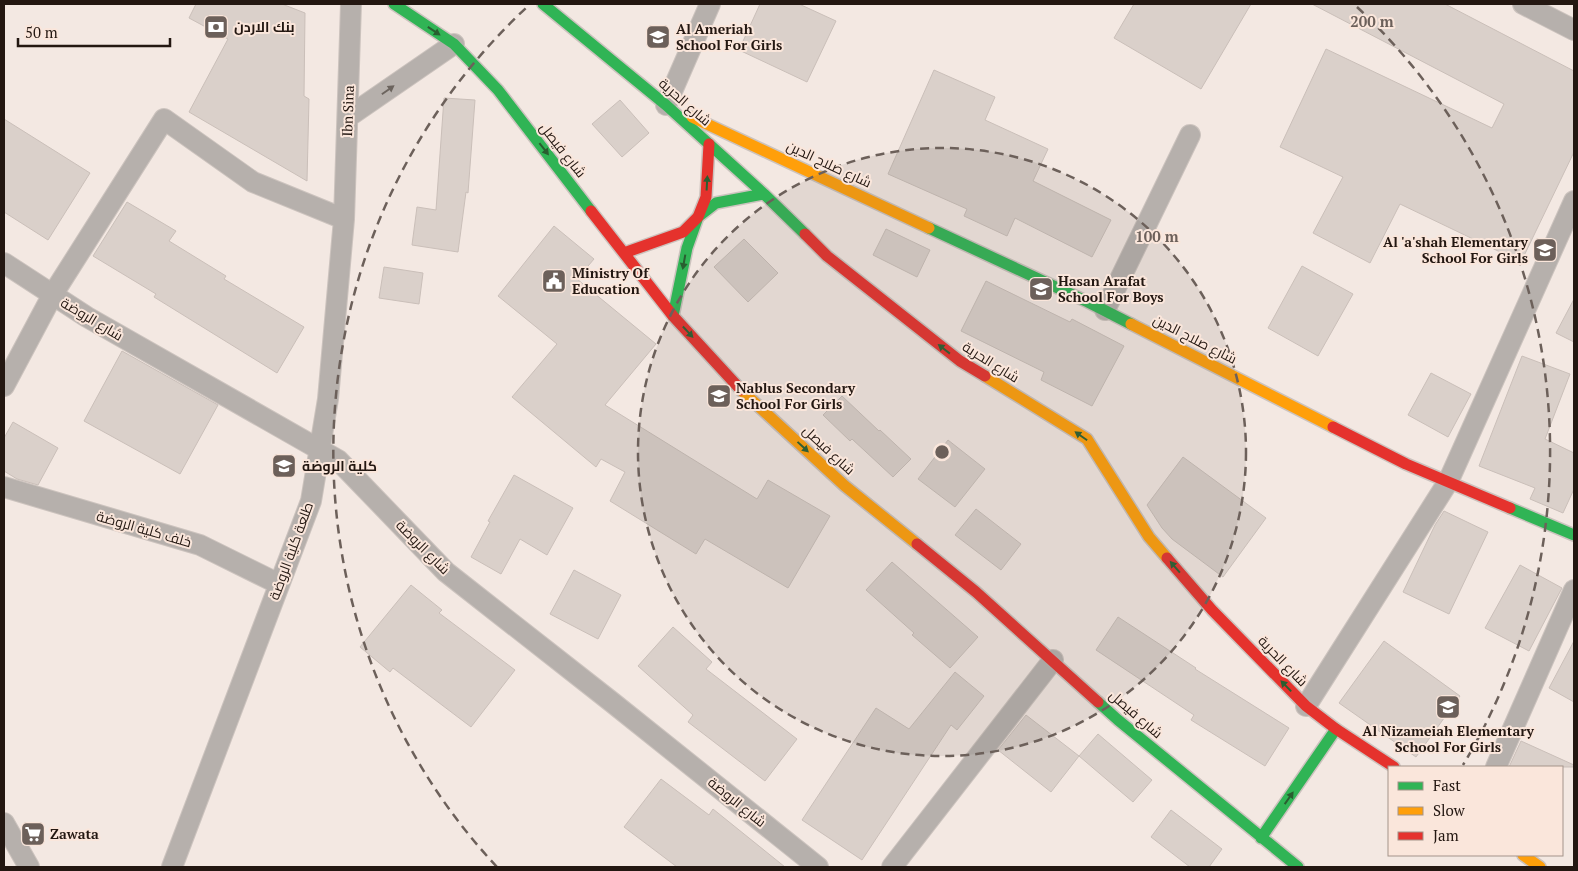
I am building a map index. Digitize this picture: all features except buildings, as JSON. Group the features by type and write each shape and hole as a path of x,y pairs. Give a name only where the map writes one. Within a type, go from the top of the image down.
{"main road":[{"name":"شارع فيصل","path":"394,4 454,44 498,90 673,316 740,389 845,486 976,592 1118,720 1298,867"},
{"name":"شارع الحرية","path":"544,4 666,105 764,194 827,256 960,362 1087,439 1149,537 1212,610 1306,706 1336,729 1392,766"},
{"name":"شارع صلاح الدين","path":"666,105 1105,310 1406,464 1574,535"},
{"path":"673,316 686,248 706,197 709,144"},
{"path":"624,253 683,232 716,203 764,194"},
{"path":"1261,838 1336,729"},
{"path":"1524,856 1540,867"}],"street":[{"name":"Ibn Sina","path":"344,219 351,4"},
{"path":"666,105 710,4"},
{"path":"1523,4 1574,30"},
{"path":"348,117 454,44"},
{"path":"4,386 52,294 164,119 253,182 344,219"},
{"path":"1105,310 1190,135"},
{"path":"1306,706 1448,482 1574,201"},
{"name":"طلعة كلية الروضة","path":"172,867 311,501 328,399 344,219"},
{"name":"شارع الروضة","path":"4,263 87,317 338,460 446,572 818,867"},
{"name":"خلف كلية الروضة","path":"4,488 200,545 279,584"},
{"path":"1496,766 1574,590"},
{"path":"892,867 1053,660"},
{"path":"4,823 29,867"}],"traffic: fast":[{"path":"394,4 454,44 498,90 591,211"},
{"path":"543,4 666,105 805,234"},
{"path":"673,316 687,248 698,217 716,203 764,194"},
{"path":"929,228 1131,324"},
{"path":"1510,508 1574,535"},
{"path":"1098,702 1298,867"},
{"path":"1261,838 1336,729"}],"traffic: slow":[{"path":"692,117 929,228"},
{"path":"1131,324 1333,427"},
{"path":"985,376 1087,439 1149,537 1167,558"},
{"path":"741,390 845,486 917,544"},
{"path":"1524,856 1540,867"}],"traffic: jam":[{"path":"624,253 683,232 698,217 706,197 709,144"},
{"path":"591,211 673,316 741,390"},
{"path":"805,234 827,256 960,361 985,376"},
{"path":"1333,427 1406,464 1510,508"},
{"path":"917,544 976,592 1098,702"},
{"path":"1167,558 1212,610 1306,706 1336,729 1392,766"}],"place":[{"name":"بنك الاردن","path":"216,27"},
{"name":"Al Ameriah School For Girls","path":"658,37"},
{"name":"Al 'a'shah Elementary School For Girls","path":"1545,250"},
{"name":"Ministry Of Education","path":"554,281"},
{"name":"Hasan Arafat School For Boys","path":"1041,289"},
{"name":"Nablus Secondary School For Girls","path":"719,396"},
{"name":"كلية الروضة","path":"284,466"},
{"name":"Al Nizameiah Elementary School For Girls","path":"1448,707"},
{"name":"Zawata","path":"33,834"}]}
